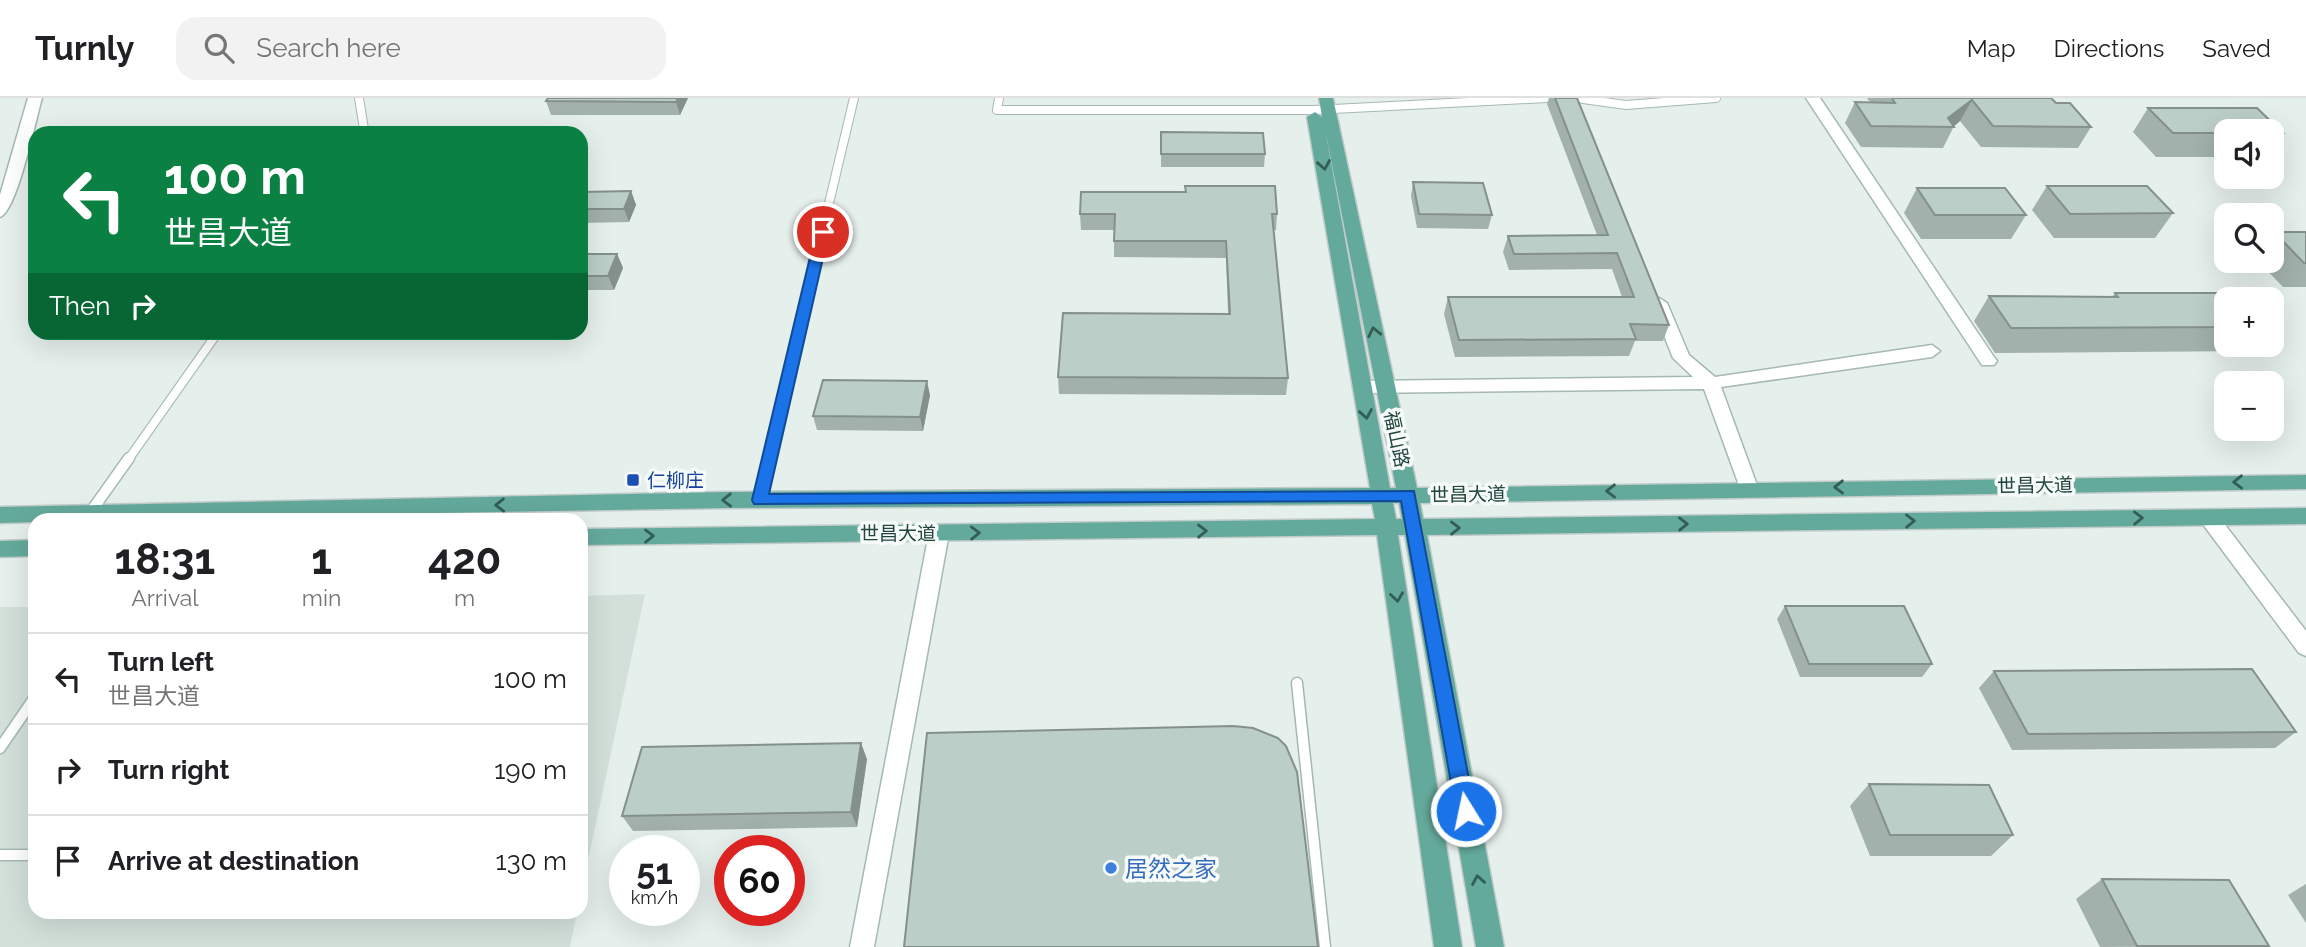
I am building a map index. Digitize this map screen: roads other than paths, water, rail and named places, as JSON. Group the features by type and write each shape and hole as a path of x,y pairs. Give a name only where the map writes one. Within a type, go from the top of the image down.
{"main road":[{"name":"福山路","path":"1320,104 1386,387 1415,529 1490,947"},
{"path":"1320,104 1362,387 1387,529 1448,947"},
{"name":"世昌大道","path":"245,513 760,500 1381,496 2306,481"},
{"name":"世昌大道","path":"0,516 28,516"},
{"name":"世昌大道","path":"588,537 1415,529 2306,516"},
{"path":"0,548 28,548"}],"street":[{"path":"0,212 9,192 35,98"},
{"path":"1813,98 1988,361"},
{"path":"1651,284 1682,358 1710,383 1749,488"},
{"path":"1362,387 1710,383 1932,351"},
{"path":"2208,518 2306,647"},
{"path":"862,947 939,533"}],"lane":[{"path":"359,98 363,126"},
{"path":"760,500 854,98"},
{"path":"999,98 997,110 1546,98"},
{"path":"1576,102 1687,102 1716,98"},
{"path":"90,513 212,340"},
{"path":"1297,683 1325,947"},
{"path":"0,748 28,706"},
{"path":"0,855 28,855"}],"place":[{"name":"仁柳庄","path":"633,480"},
{"name":"居然之家","path":"1111,868"}]}
